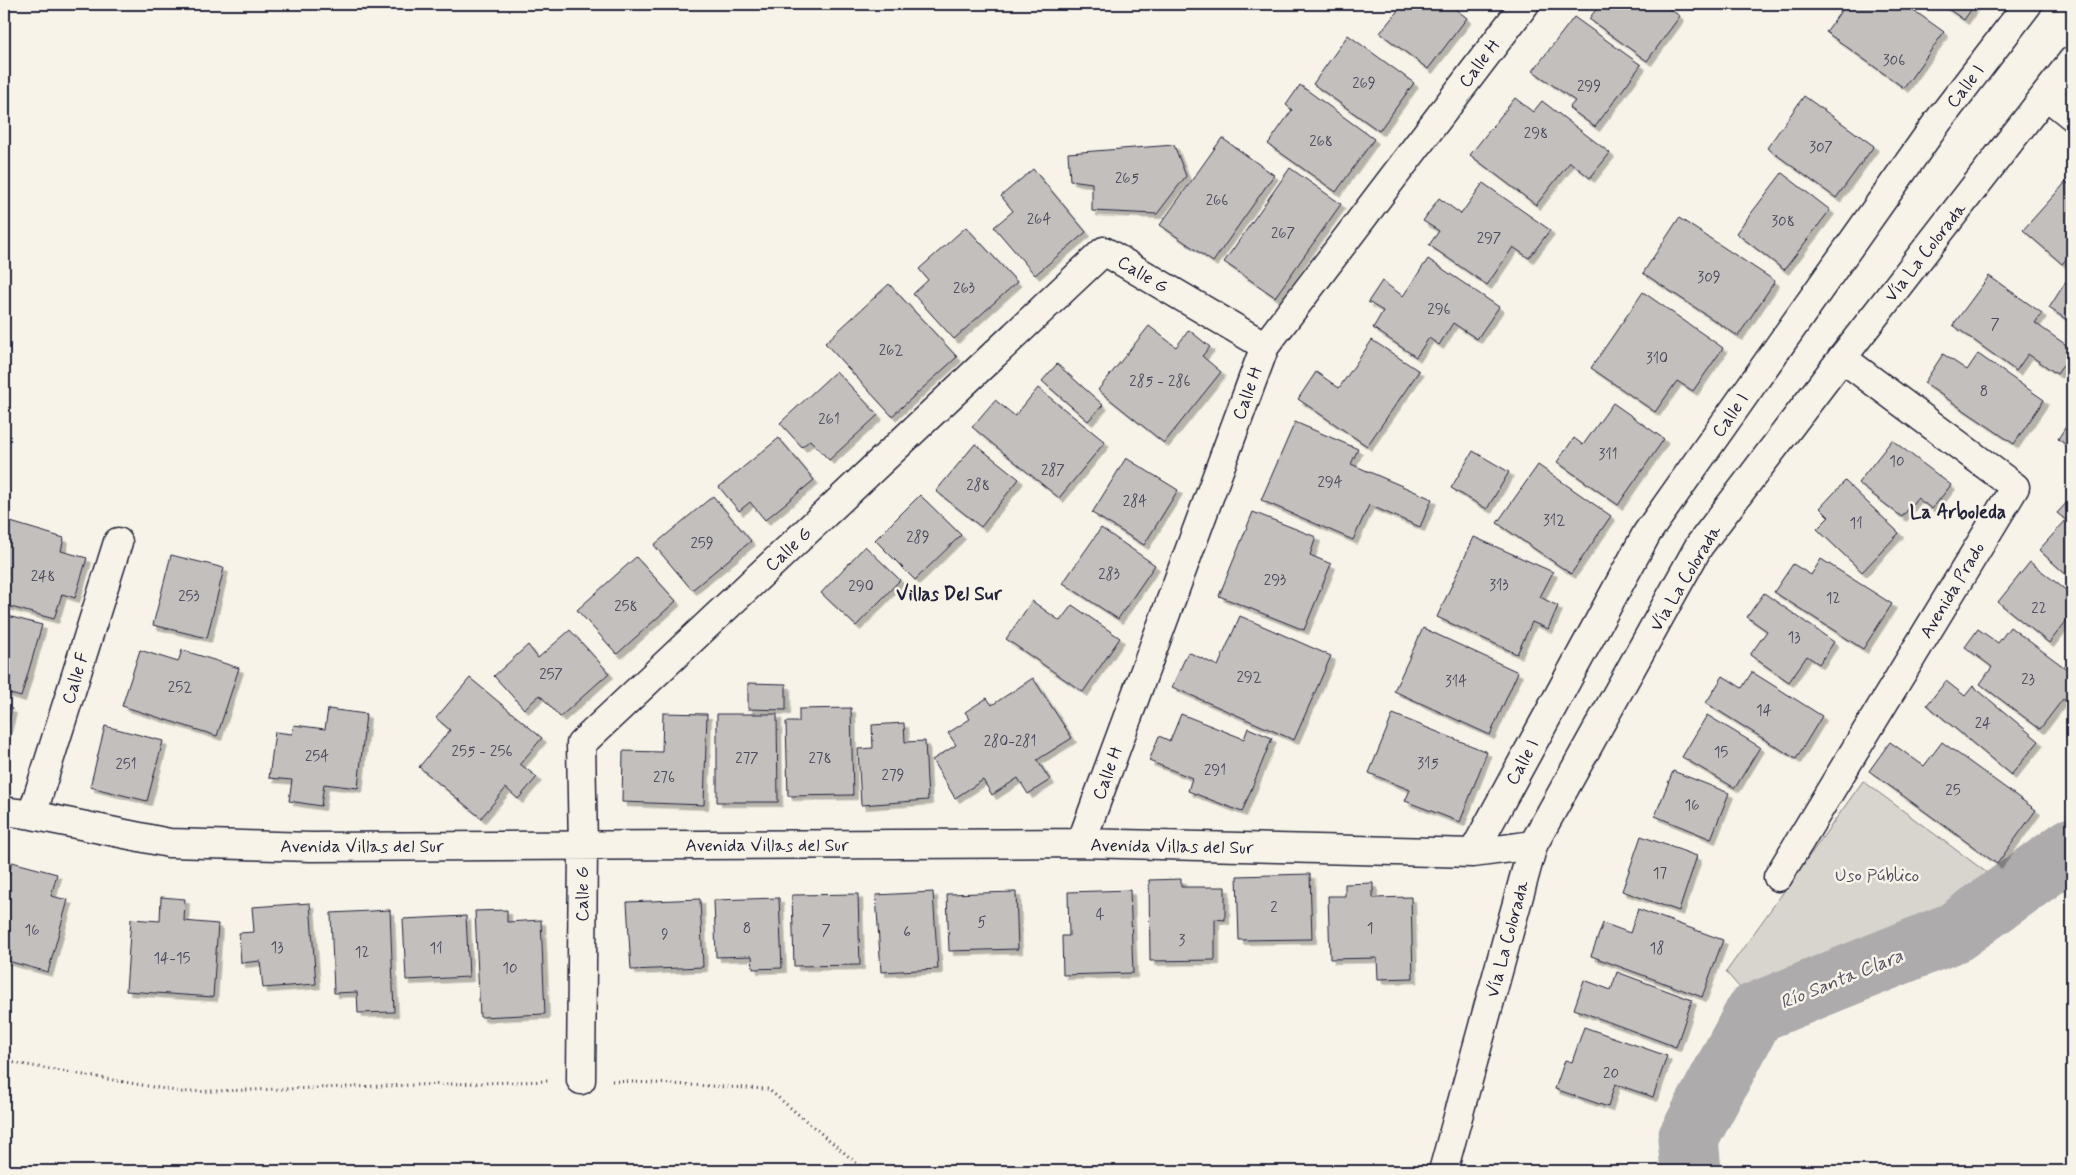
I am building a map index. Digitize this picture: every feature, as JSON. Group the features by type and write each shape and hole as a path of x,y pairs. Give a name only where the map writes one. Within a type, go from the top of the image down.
{"street":[{"name":"Calle H","path":"1081,843 1265,346 1525,4"},
{"name":"Calle I","path":"1472,853 1647,532 1936,124 2028,4"},
{"name":"Vía La Colorada","path":"1443,1171 1533,846 1699,546 2072,61"},
{"path":"2046,95 2072,116"},
{"name":"Calle G","path":"581,1080 583,846 580,744 1104,251 1265,346"},
{"name":"Avenida Prado","path":"1778,877 2015,487 1842,358"},
{"name":"Calle F","path":"32,815 118,542"},
{"name":"Avenida Villas del Sur","path":"4,811 169,843 311,847 1081,843 1472,853 1533,846"}],"path":[{"path":"4,1062 182,1092 581,1080 768,1090 866,1171"}],"green space":[{"name":"Uso Público","path":"1863,781 1994,878 1885,949 1753,1003 1726,972"}],"building":[{"path":"1403,4 1449,4 1467,18 1428,69 1380,33"},
{"path":"1600,4 1662,4 1680,16 1647,61 1589,19"},
{"path":"1846,4 1905,4 1944,32 1904,88 1826,32"},
{"path":"1941,4 1975,4 1964,20"},
{"path":"1574,17 1641,65 1595,127 1569,108 1575,101 1533,71"},
{"path":"1348,35 1414,83 1379,131 1313,84"},
{"path":"1300,85 1374,139 1336,192 1268,144 1292,110 1286,105"},
{"path":"1804,96 1874,146 1836,198 1767,148"},
{"path":"1515,98 1533,112 1542,101 1610,153 1590,178 1570,162 1536,205 1470,155"},
{"path":"1222,138 1274,175 1213,262 1160,225"},
{"path":"1174,145 1186,176 1157,214 1092,211 1092,183 1070,180 1068,153"},
{"path":"1290,168 1341,204 1275,297 1224,262"},
{"path":"1033,169 1086,232 1035,275 994,227 1013,211 1001,196"},
{"path":"1782,173 1830,210 1784,270 1736,233"},
{"path":"2066,182 2072,188 2072,253 2062,264 2023,230"},
{"path":"1483,183 1550,230 1529,258 1513,247 1487,285 1429,245 1439,231 1423,221 1439,198 1461,214"},
{"path":"1679,218 1775,281 1738,336 1643,273"},
{"path":"966,227 1017,282 954,339 913,294 928,280 919,269"},
{"path":"1428,259 1499,307 1477,339 1453,323 1439,345 1429,338 1416,357 1373,328 1383,311 1368,302 1382,281 1403,296"},
{"path":"2072,272 2072,323 2049,308"},
{"path":"1989,276 2042,313 2035,323 2072,349 2072,353 2057,374 2028,354 2016,371 1953,325"},
{"path":"889,284 957,357 892,416 825,343"},
{"path":"1643,292 1723,348 1693,391 1677,381 1655,412 1591,368"},
{"path":"1149,326 1176,347 1189,330 1210,347 1202,356 1221,372 1164,443 1098,390"},
{"path":"1372,340 1419,371 1367,446 1298,399 1316,372 1339,388"},
{"path":"1943,354 1967,370 1978,354 2044,400 2014,444 1924,383"},
{"path":"1057,364 1103,405 1088,421 1042,381"},
{"path":"836,371 878,415 829,460 810,440 802,447 780,423"},
{"path":"1038,388 1105,442 1059,498 972,427 995,400 1015,416"},
{"path":"1613,403 1664,439 1618,505 1557,462 1574,438 1583,445"},
{"path":"2072,417 2072,449 2058,439"},
{"path":"1295,422 1358,449 1351,464 1432,499 1420,527 1369,505 1353,540 1261,500"},
{"path":"779,438 814,480 765,520 750,502 739,511 719,487"},
{"path":"1892,440 1951,485 1932,509 1917,498 1902,517 1858,483"},
{"path":"975,444 1019,479 981,527 936,491"},
{"path":"1473,451 1509,472 1487,509 1451,488"},
{"path":"1126,458 1178,490 1144,545 1092,513"},
{"path":"1538,465 1611,516 1571,574 1497,523"},
{"path":"1845,481 1899,533 1862,572 1817,529 1829,517 1820,508"},
{"path":"920,495 961,535 915,580 875,540"},
{"path":"713,496 751,541 692,590 654,545"},
{"path":"2072,497 2072,580 2039,550 2066,520 2057,513"},
{"path":"1253,512 1316,537 1310,555 1331,564 1304,630 1219,596"},
{"path":"4,520 64,538 61,551 87,558 75,598 62,594 54,619 4,605"},
{"path":"1101,528 1155,565 1118,619 1063,583"},
{"path":"1474,537 1553,572 1540,597 1558,606 1548,629 1532,622 1517,654 1437,617"},
{"path":"865,546 900,580 856,626 821,593"},
{"path":"171,555 224,568 207,638 153,625"},
{"path":"636,557 676,601 617,654 577,610"},
{"path":"1821,559 1892,604 1863,649 1774,592 1793,564 1811,575"},
{"path":"2030,562 2072,595 2072,614 2049,643 1998,602"},
{"path":"1764,593 1834,642 1819,664 1807,656 1789,682 1750,655 1767,631 1747,617"},
{"path":"1032,601 1060,621 1072,605 1120,638 1083,692 1006,639"},
{"path":"4,615 42,625 21,697 4,692"},
{"path":"1240,616 1331,656 1294,740 1172,687 1188,652 1218,666"},
{"path":"2010,627 2072,673 2072,706 2063,699 2040,729 1980,684 1992,667 1965,647 1978,629 1998,643"},
{"path":"1423,628 1518,672 1490,735 1394,691"},
{"path":"570,630 609,673 560,717 540,695 524,709 494,676 528,645 538,658"},
{"path":"140,650 178,662 182,650 239,668 217,736 122,706"},
{"path":"1752,672 1822,716 1796,759 1706,703 1723,676 1742,688"},
{"path":"470,678 542,738 520,764 537,777 518,799 506,788 481,818 419,767 450,730 436,718"},
{"path":"1033,678 1072,738 1037,760 1050,780 1028,794 1018,778 992,795 983,780 955,798 932,760 956,745 948,733 970,719 965,712 987,698 992,705"},
{"path":"1946,681 1965,696 1973,686 2039,741 2011,775 1927,705"},
{"path":"748,683 786,684 786,710 748,709"},
{"path":"4,707 12,709 4,739"},
{"path":"851,708 853,795 788,796 786,722 799,722 799,709"},
{"path":"328,709 366,714 358,788 324,784 321,806 289,801 292,780 269,778 275,732 292,734 294,725 325,729"},
{"path":"663,713 707,714 704,805 622,802 623,751 662,752"},
{"path":"717,714 777,714 778,802 717,802"},
{"path":"1181,714 1244,739 1248,728 1272,738 1242,812 1188,791 1192,778 1149,761 1159,736 1170,741"},
{"path":"1393,714 1487,752 1460,822 1405,801 1410,790 1369,773"},
{"path":"1707,715 1760,747 1735,788 1682,757"},
{"path":"904,723 905,742 925,741 928,800 861,805 858,749 873,748 872,725"},
{"path":"105,726 163,741 147,801 90,787"},
{"path":"1890,742 1924,766 1942,742 2036,810 1997,864 1869,771"},
{"path":"1673,771 1729,793 1711,839 1655,816"},
{"path":"1641,836 1697,856 1679,911 1622,891"},
{"path":"12,862 57,874 51,896 68,900 48,972 4,960 4,877 8,878"},
{"path":"1310,874 1312,939 1239,940 1237,876"},
{"path":"1181,879 1181,887 1225,887 1225,920 1215,919 1215,960 1150,961 1149,880"},
{"path":"1373,883 1373,898 1411,897 1413,978 1378,979 1377,958 1330,959 1328,896 1345,896 1345,884"},
{"path":"1130,890 1133,973 1063,975 1062,936 1069,936 1068,892"},
{"path":"933,892 938,969 881,972 876,895"},
{"path":"1016,892 1018,949 949,951 947,894"},
{"path":"858,894 860,965 794,966 792,895"},
{"path":"161,897 185,899 184,921 218,924 213,997 126,991 131,919 160,921"},
{"path":"779,898 782,968 753,969 752,956 716,957 714,900"},
{"path":"700,899 703,967 631,970 627,902"},
{"path":"310,903 316,984 263,988 260,961 241,963 239,933 254,932 252,907"},
{"path":"1638,909 1723,940 1702,997 1591,956 1603,923 1630,933"},
{"path":"390,910 394,1012 358,1013 357,992 334,993 331,913"},
{"path":"507,910 507,922 541,920 545,1014 480,1017 475,911"},
{"path":"466,916 469,977 406,980 403,919"},
{"path":"1617,972 1692,1000 1676,1047 1574,1009 1584,980 1611,990"},
{"path":"1584,1027 1667,1056 1653,1097 1615,1084 1608,1107 1555,1089 1565,1060 1572,1062"}],"waterway":[{"name":"Río Santa Clara","path":"1691,1171 1688,1139 1755,1013 1955,932 2072,848"}],"district":[{"name":"La Arboleda","path":"1958,511"},
{"name":"Villas Del Sur","path":"949,593"}]}
